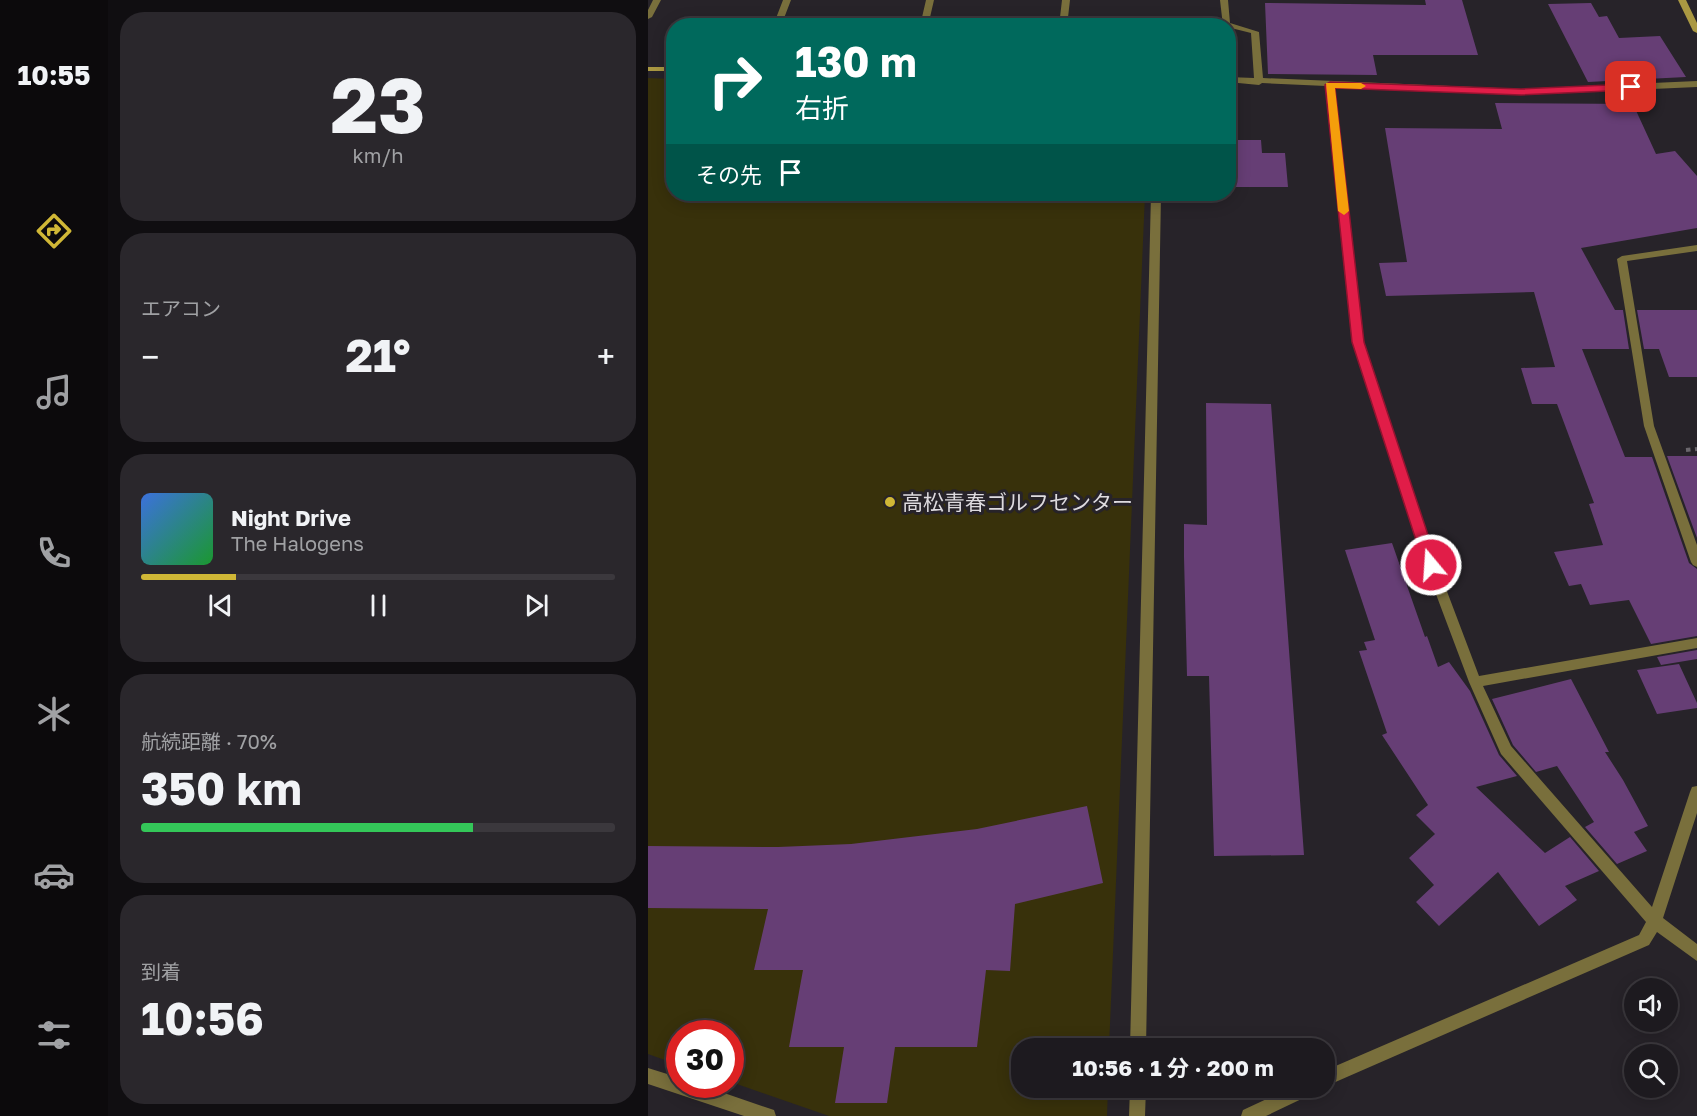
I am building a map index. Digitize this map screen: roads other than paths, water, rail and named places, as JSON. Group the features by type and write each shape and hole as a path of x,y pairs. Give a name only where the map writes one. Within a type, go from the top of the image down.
{"street":[{"path":"648,17 657,0"},
{"path":"780,18 787,0"},
{"path":"926,18 930,0"},
{"path":"1064,18 1066,0"},
{"path":"1224,0 1226,18"},
{"path":"1682,0 1697,31"},
{"path":"1236,27 1255,32 1259,82"},
{"path":"648,69 666,69"},
{"path":"1236,80 1521,92 1697,84"},
{"path":"1330,85 1358,342 1431,565 1475,682 1506,750 1655,921 1697,952"},
{"path":"1138,1038 1156,201"},
{"path":"1697,248 1622,259 1649,426 1697,562"},
{"path":"1475,682 1697,643"},
{"path":"1335,1074 1644,940 1655,921 1697,792"},
{"path":"648,1076 768,1116"},
{"path":"1137,1116 1138,1098"},
{"path":"1249,1116 1286,1098"}],"place":[{"name":"高松青春ゴルフセンター","path":"890,502"}]}
